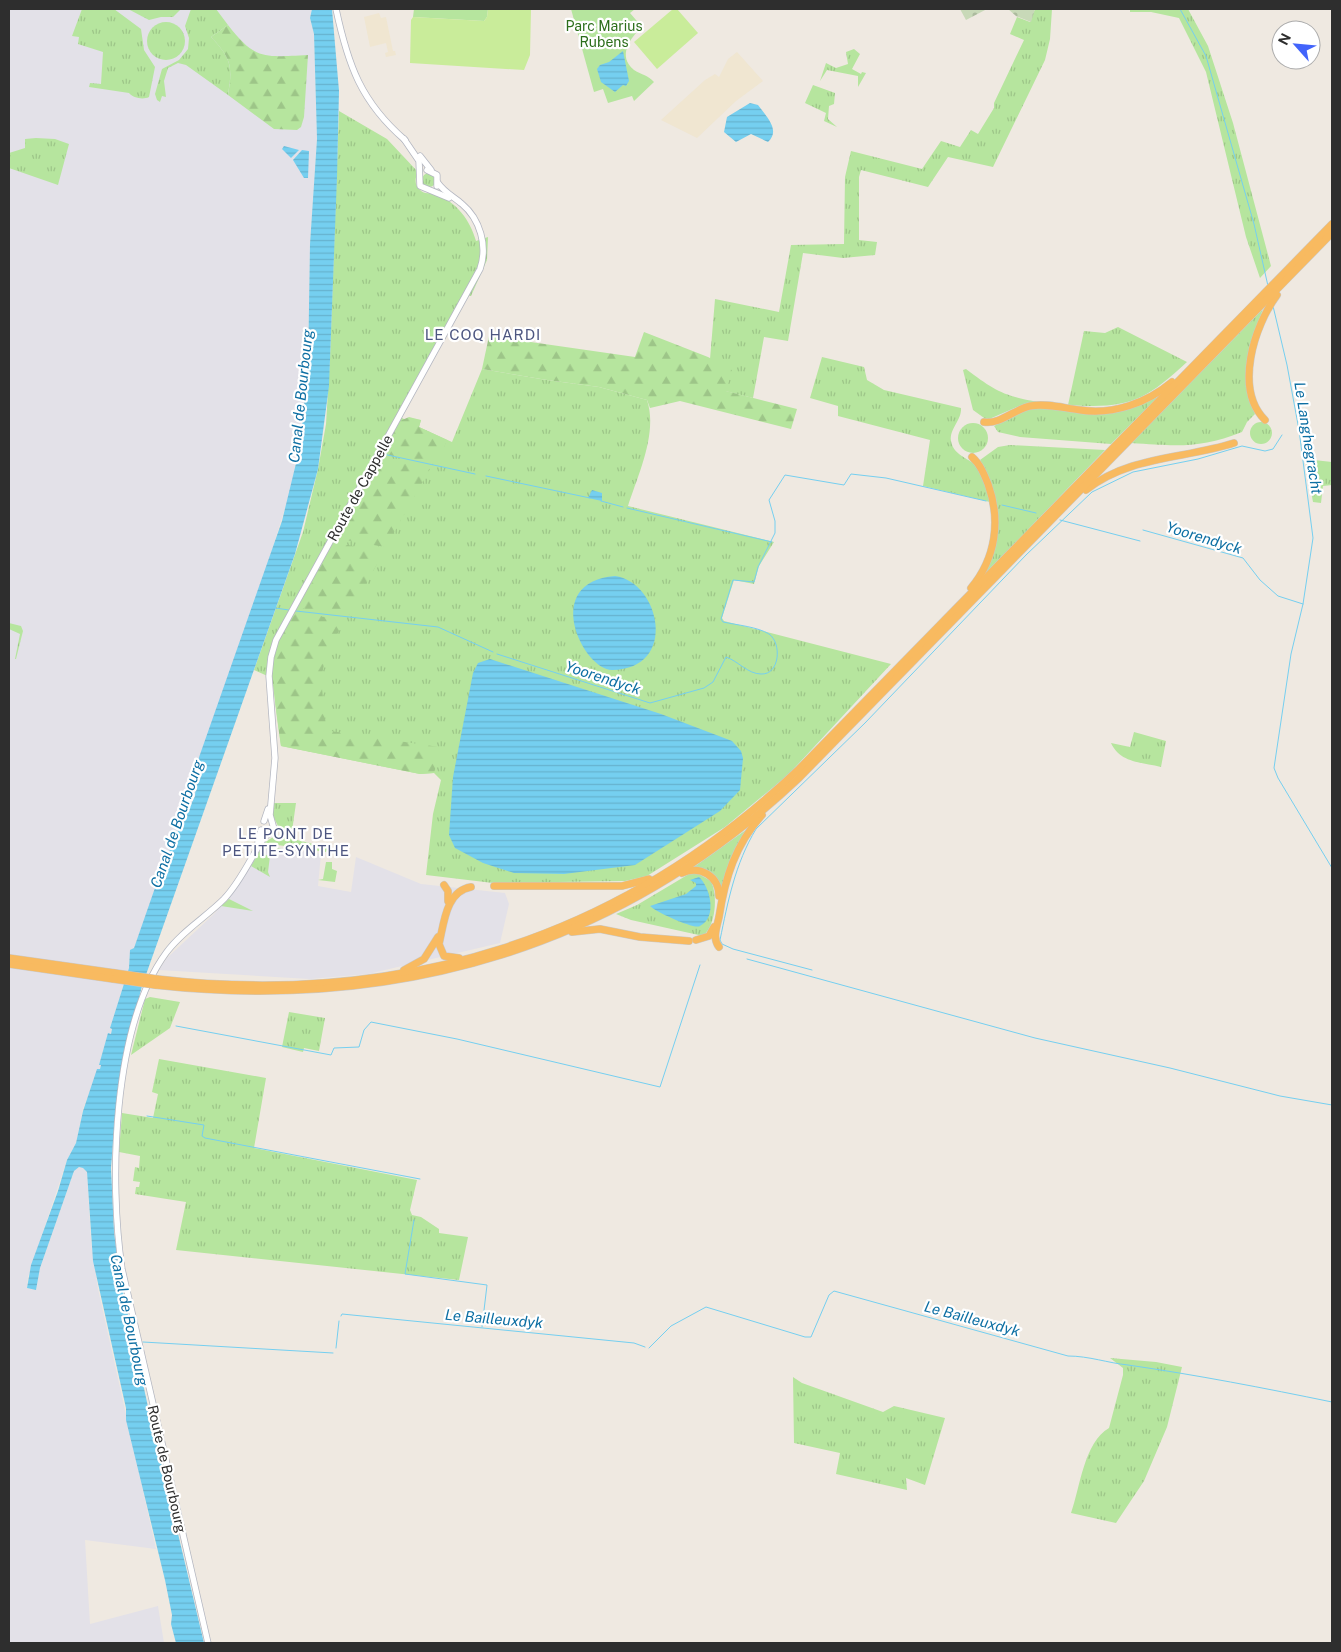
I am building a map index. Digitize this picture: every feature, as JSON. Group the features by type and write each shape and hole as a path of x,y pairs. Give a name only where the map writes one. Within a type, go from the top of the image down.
{"highway":[{"path":"719,947 715,940 725,883 736,852 756,822 784,791 1270,294 1332,224"},
{"path":"984,422 992,422 1022,408 1034,406 1093,411 1130,406 1164,389 1270,294 1332,233"},
{"path":"1265,420 1258,412 1254,400 1250,372 1254,340 1267,309 1270,294"},
{"path":"156,982 257,986 352,982 440,966 518,943 605,907 689,858 732,827 783,784 1217,342"},
{"path":"1043,528 1091,486 1116,471 1139,464 1207,451 1234,443"},
{"path":"933,633 976,581 986,566 992,547 995,521 992,497 981,468 972,458"},
{"path":"652,888 717,846 784,791"},
{"path":"494,886 627,885 649,879 689,858"},
{"path":"9,965 156,982 266,992 360,987 449,970 540,942 592,929 640,937 693,941 708,937 713,930 719,894 714,879 706,873 692,870 652,888 604,914 540,942"},
{"path":"444,885 449,893 448,902"},
{"path":"352,982 406,969 422,961 436,942 452,892 460,886"},
{"path":"471,887 460,890 453,896 439,945 442,954 448,958 456,959 518,943"},
{"path":"704,942 712,938 717,929"},
{"path":"9,954 114,976"},
{"path":"9,958 60,965"}],"main road":[{"path":"336,9 346,53 360,88 378,114 414,147 431,170 437,174 438,183 466,207 475,220 482,238 482,258"},
{"path":"404,139 416,156 420,174 418,182 420,186 425,190 431,190 451,199 469,216 478,236 482,258"},
{"path":"420,174 431,170"},
{"path":"431,190 438,183"},
{"name":"Route de Cappelle","path":"274,786 275,753 268,679 271,654 282,628 463,301 482,258"},
{"path":"236,884 255,850 260,825 264,821 274,786"},
{"path":"236,884 264,838 274,830 270,814 274,786"},
{"path":"264,821 268,820 273,823"},
{"path":"260,830 268,834"},
{"name":"Route de Bourbourg","path":"208,1643 130,1311 120,1256 115,1210 115,1158 119,1109 128,1056 139,1009 156,969 166,952 220,902 236,884"}],"shaded area":[{"path":"9,9 312,9 310,18 314,34 317,139 310,244 308,369 304,412 292,486 266,569 199,760 195,795 188,814 172,844 134,948 130,951 129,968 110,1028 112,1029 111,1034 108,1034 99,1065 101,1065 100,1069 98,1069 83,1109 76,1143 67,1160 28,1277 27,1288 36,1290 40,1268 74,1171 79,1167 83,1168 87,1172 91,1240 98,1289 156,1549 85,1540 90,1624 158,1606 164,1643 9,1643"},
{"path":"379,13 381,18 386,17 393,51 395,51 396,55 386,57 385,53 388,52 386,43 370,47 364,17"},
{"path":"737,52 763,81 736,101 697,138 661,120 705,80 715,74 719,77 728,59"},
{"path":"263,845 321,854 318,886 351,892 356,857 421,884 505,893 509,904 500,943 368,974 310,979 159,970 167,958 215,913 235,889"}],"green space":[{"path":"82,9 114,9 141,29 144,50 155,67 149,97 138,98 129,93 89,87 90,83 101,84 103,52 78,44 79,37 72,36"},
{"path":"128,9 181,9 173,17 149,20"},
{"path":"191,9 216,9 228,25 211,37 223,51 229,63 228,95 186,65 178,63 168,68 164,81 166,97 162,96 160,102 155,94 162,69 179,60 188,49 189,38 185,26"},
{"path":"414,9 488,9 487,17 484,21 413,17"},
{"path":"488,9 531,9 530,55 524,70 410,63 411,20 413,17 484,21 487,17"},
{"name":"Parc Marius Rubens","path":"571,9 635,9 630,13 642,27 633,36 627,47 626,59 634,70 647,76 654,82 634,101 632,96 608,103 603,89 594,92"},
{"path":"673,9 677,9 698,33 657,69 634,42"},
{"path":"960,9 987,9 966,20"},
{"path":"1008,9 1035,9 1031,22 1016,16"},
{"path":"1035,9 1052,9 1050,39 1045,60 993,167 948,157 928,187 861,170 859,177 859,240 877,242 875,255 843,258 803,253 788,341 764,337 753,398 725,391 710,359 715,299 779,312 791,245 844,244 845,177 851,151 922,169 941,141 960,147 971,130 978,134 994,108 994,103 1024,40 1010,34 1017,17 1030,22"},
{"path":"1130,9 1188,9 1208,46 1233,123 1271,266 1260,278 1246,237 1206,72 1179,18 1151,12 1130,12"},
{"path":"166,22 173,23 179,28 184,34 184,48 179,54 173,59 166,60 159,59 153,54 148,48 147,41 148,34 153,28 159,23"},
{"path":"228,25 246,45 262,54 271,56 308,55 304,117 301,127 297,130 274,129 228,95 229,63 223,51 211,37"},
{"path":"854,49 860,54 852,69 861,74 862,72 866,73 858,87 858,76 827,70 820,81 826,63 836,68 848,64 846,52"},
{"path":"813,85 835,93 834,104 829,106 828,119 837,127 824,121 826,113 805,103"},
{"path":"339,111 387,139 418,172 416,181 418,188 422,192 433,193 443,197 456,207 466,219 476,241 488,237 487,260 471,296 464,295 398,416 404,419 421,420 419,427 452,442 482,369 599,387 647,400 650,413 648,440 628,506 774,542 759,566 754,584 734,580 722,618 724,621 891,664 788,775 725,827 647,876 625,881 493,883 426,875 433,814 441,780 434,773 420,774 281,746 272,678 254,670 303,532 318,469 326,424"},
{"path":"25,139 55,139 69,144 58,185 9,168 9,153 25,148"},
{"path":"426,173 432,173 436,180 432,187 426,187 422,183 422,177"},
{"path":"1263,309 1250,349 1247,373 1250,399 1255,414 1247,422 1242,432 1200,444 1131,443"},
{"path":"1118,327 1187,362 1159,386 1134,400 1105,406 1068,405 1084,331 1105,333"},
{"path":"644,332 708,357 732,370 726,391 797,409 791,429 680,401 650,408 647,400 599,387 482,369 489,336 635,357"},
{"path":"822,357 864,367 867,380 884,390 961,408 960,417 952,432 951,441 953,447 960,455 973,463 981,471 990,502 923,486 930,440 838,416 838,406 810,398"},
{"path":"966,369 999,391 1038,402 1024,404 987,420 973,410 963,370"},
{"path":"1158,397 1111,444 1020,437 998,432 994,426 1027,409 1050,408 1084,414 1135,406"},
{"path":"409,417 421,420 419,427 447,440 441,456 434,465 382,454 400,421"},
{"path":"1261,422 1269,425 1272,433 1269,441 1261,444 1253,441 1250,433 1253,425"},
{"path":"973,423 984,427 988,438 984,449 973,453 962,449 958,438 962,427"},
{"path":"1010,445 1105,450 983,576 997,530 986,471 980,460 998,447"},
{"path":"1305,459 1332,462 1332,485 1323,486 1321,503 1313,502"},
{"path":"378,462 402,469 404,463 430,469 404,515 400,516 401,521 385,547 345,540 340,532"},
{"path":"347,545 384,551 349,615 299,608 328,552"},
{"path":"297,613 345,620 326,655 321,679 326,727 330,731 439,747 441,749 434,773 420,774 281,746 276,713 275,657 279,640 286,625"},
{"path":"9,623 21,626 23,631 16,659 20,634 9,629"},
{"path":"1134,732 1166,741 1161,767 1132,761 1115,750 1111,743 1130,747"},
{"path":"274,803 296,803 292,831 278,826 272,814"},
{"path":"750,827 731,858 721,889 713,874 694,867"},
{"path":"276,835 328,848 326,852 264,843"},
{"path":"263,845 282,849 282,851 264,848 262,854 270,856 268,872 270,877 251,866"},
{"path":"326,862 332,862 332,869 337,871 335,882 318,880 323,879"},
{"path":"697,873 711,881 715,894 711,925 703,936 631,920 616,914 637,905 689,874"},
{"path":"229,899 253,911 221,906"},
{"path":"150,997 180,1002 170,1028 131,1055 145,999"},
{"path":"289,1012 325,1018 319,1051 304,1048 303,1052 282,1047"},
{"path":"159,1059 266,1078 254,1148 417,1180 410,1210 412,1215 421,1217 439,1229 439,1233 468,1237 459,1280 176,1250 186,1202 135,1194 136,1187 139,1187 140,1182 133,1181 135,1167 139,1168 140,1156 119,1152 122,1113 153,1118 158,1094 152,1092"},
{"path":"1110,1358 1156,1362 1182,1367 1167,1427 1144,1481 1116,1523 1071,1513 1088,1454 1101,1435 1109,1428 1123,1375 1123,1368"},
{"path":"793,1377 802,1383 883,1412 894,1406 945,1418 925,1485 906,1478 907,1490 836,1474 840,1453 794,1443"}],"water":[{"name":"Canal de Bourbourg","path":"312,9 332,9 339,91 329,386 318,469 295,554 142,986 124,1057 115,1116 111,1168 114,1232 120,1278 150,1416 204,1643 176,1643 171,1624 172,1615 165,1580 126,1420 126,1408 93,1261 87,1172 83,1168 79,1167 74,1171 40,1268 36,1290 27,1288 31,1265 58,1191 67,1160 76,1143 83,1111 97,1069 100,1069 101,1065 99,1065 108,1033 111,1034 112,1029 110,1028 129,968 130,950 134,948 156,885 156,880 159,879 172,844 195,796 197,763 282,521 299,451 308,369 310,244 317,139 314,34 310,18"},
{"path":"623,51 629,81 626,86 623,85 615,92 601,82 597,69 600,65 609,62"},
{"path":"750,103 758,105 771,123 773,133 768,142 751,134 736,142 724,132 727,117"},
{"path":"284,146 299,150 291,158 282,149"},
{"path":"302,150 309,151 308,178 304,178 293,160"},
{"path":"592,490 602,493 602,501 588,498"},
{"path":"615,576 631,582 643,593 651,608 656,625 654,641 647,656 633,666 612,670 601,666 590,656 580,642 574,625 573,608 579,593 592,582"},
{"path":"490,659 661,714 732,741 741,751 743,758 740,790 720,811 635,865 564,874 514,873 483,863 455,848 449,835 453,777 473,673 478,663"},
{"path":"699,877 706,888 710,902 709,916 706,922 700,926 697,927 675,920 650,906 686,894 696,886 696,883 690,880"}],"waterway":[{"name":"Le Langhegracht","path":"1180,9 1206,56 1254,224 1268,286"},
{"name":"Le Langhegracht","path":"1273,306 1287,365 1299,430 1313,538 1303,604 1291,654 1274,768 1278,778 1332,868"},
{"path":"812,970 733,949 722,944 720,940 737,869 756,829 865,723 1026,555 1092,492 1133,472 1198,459 1242,446 1265,451 1273,449 1282,435"},
{"path":"383,454 475,474"},
{"name":"Yoorendyck","path":"497,654 650,703 704,688 713,682 726,657 752,672 767,673 772,669 777,658 776,644 773,638 759,630 723,622 721,619 733,580 754,582 758,567 775,533 775,521 769,500 785,475 844,485 851,474 886,478 986,501"},
{"path":"486,476 590,498"},
{"path":"601,501 623,507"},
{"name":"Yoorendyck","path":"1002,505 1036,513"},
{"path":"627,508 772,542"},
{"name":"Yoorendyck","path":"1060,520 1140,541"},
{"name":"Yoorendyck","path":"1143,530 1243,558 1260,580 1278,596 1303,604"},
{"name":"Yoorendyck","path":"275,608 289,610"},
{"name":"Yoorendyck","path":"296,611 438,627 493,652"},
{"path":"747,959 1035,1038 1170,1068 1280,1096 1332,1105"},
{"path":"176,1026 331,1055 334,1048 359,1047 364,1030 371,1022 457,1039 660,1087 700,965"},
{"path":"147,1116 204,1125 202,1136 205,1138 420,1179"},
{"path":"414,1220 405,1274 487,1285 482,1327"},
{"name":"Le Bailleuxdyk","path":"649,1348 671,1326 706,1307 805,1337 811,1337 829,1295 834,1291 1068,1356 1205,1377 1332,1402"},
{"name":"Le Bailleuxdyk","path":"341,1316 342,1314 634,1343 645,1347"},
{"name":"Le Bailleuxdyk","path":"336,1348 339,1321"},
{"name":"Le Bailleuxdyk","path":"143,1342 333,1353"}],"district":[{"name":"LE COQ HARDI","path":"483,335"},
{"name":"LE PONT DE PETITE-SYNTHE","path":"286,842"}]}
